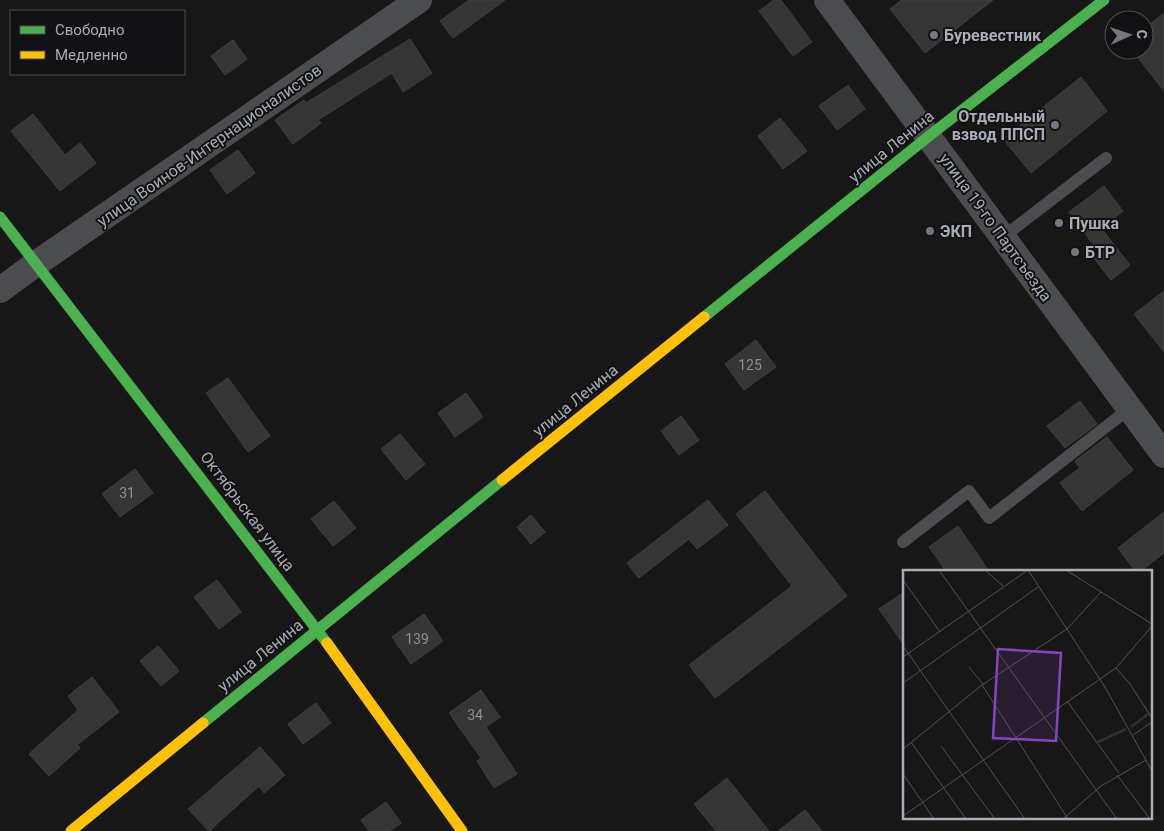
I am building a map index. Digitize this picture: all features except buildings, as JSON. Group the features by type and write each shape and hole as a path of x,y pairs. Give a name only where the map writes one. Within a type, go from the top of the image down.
{"main road":[{"name":"улица Ленина","path":"71,831 317,629 929,136 1104,0"},
{"name":"Октябрьская улица","path":"0,217 317,629 462,831"}],"street":[{"name":"улица Воинов-Интернационалистов","path":"0,290 419,0"},
{"name":"улица 19-го Партсъезда","path":"827,0 1164,455"}],"lane":[{"path":"1003,237 1106,158"},
{"path":"903,542 969,491 989,518 1130,408"}],"traffic: fast":[{"path":"704,317 929,136 1104,0"},
{"path":"0,217 327,643"},
{"path":"203,723 502,480"}],"traffic: slow":[{"path":"502,480 704,317"},
{"path":"327,643 462,831"},
{"path":"71,831 203,723"}],"place":[{"name":"Буревестник","path":"934,35"},
{"name":"Отдельный взвод ППСП","path":"1055,125"},
{"name":"Пушка","path":"1059,223"},
{"name":"ЭКП","path":"930,231"},
{"name":"БТР","path":"1075,252"}]}
